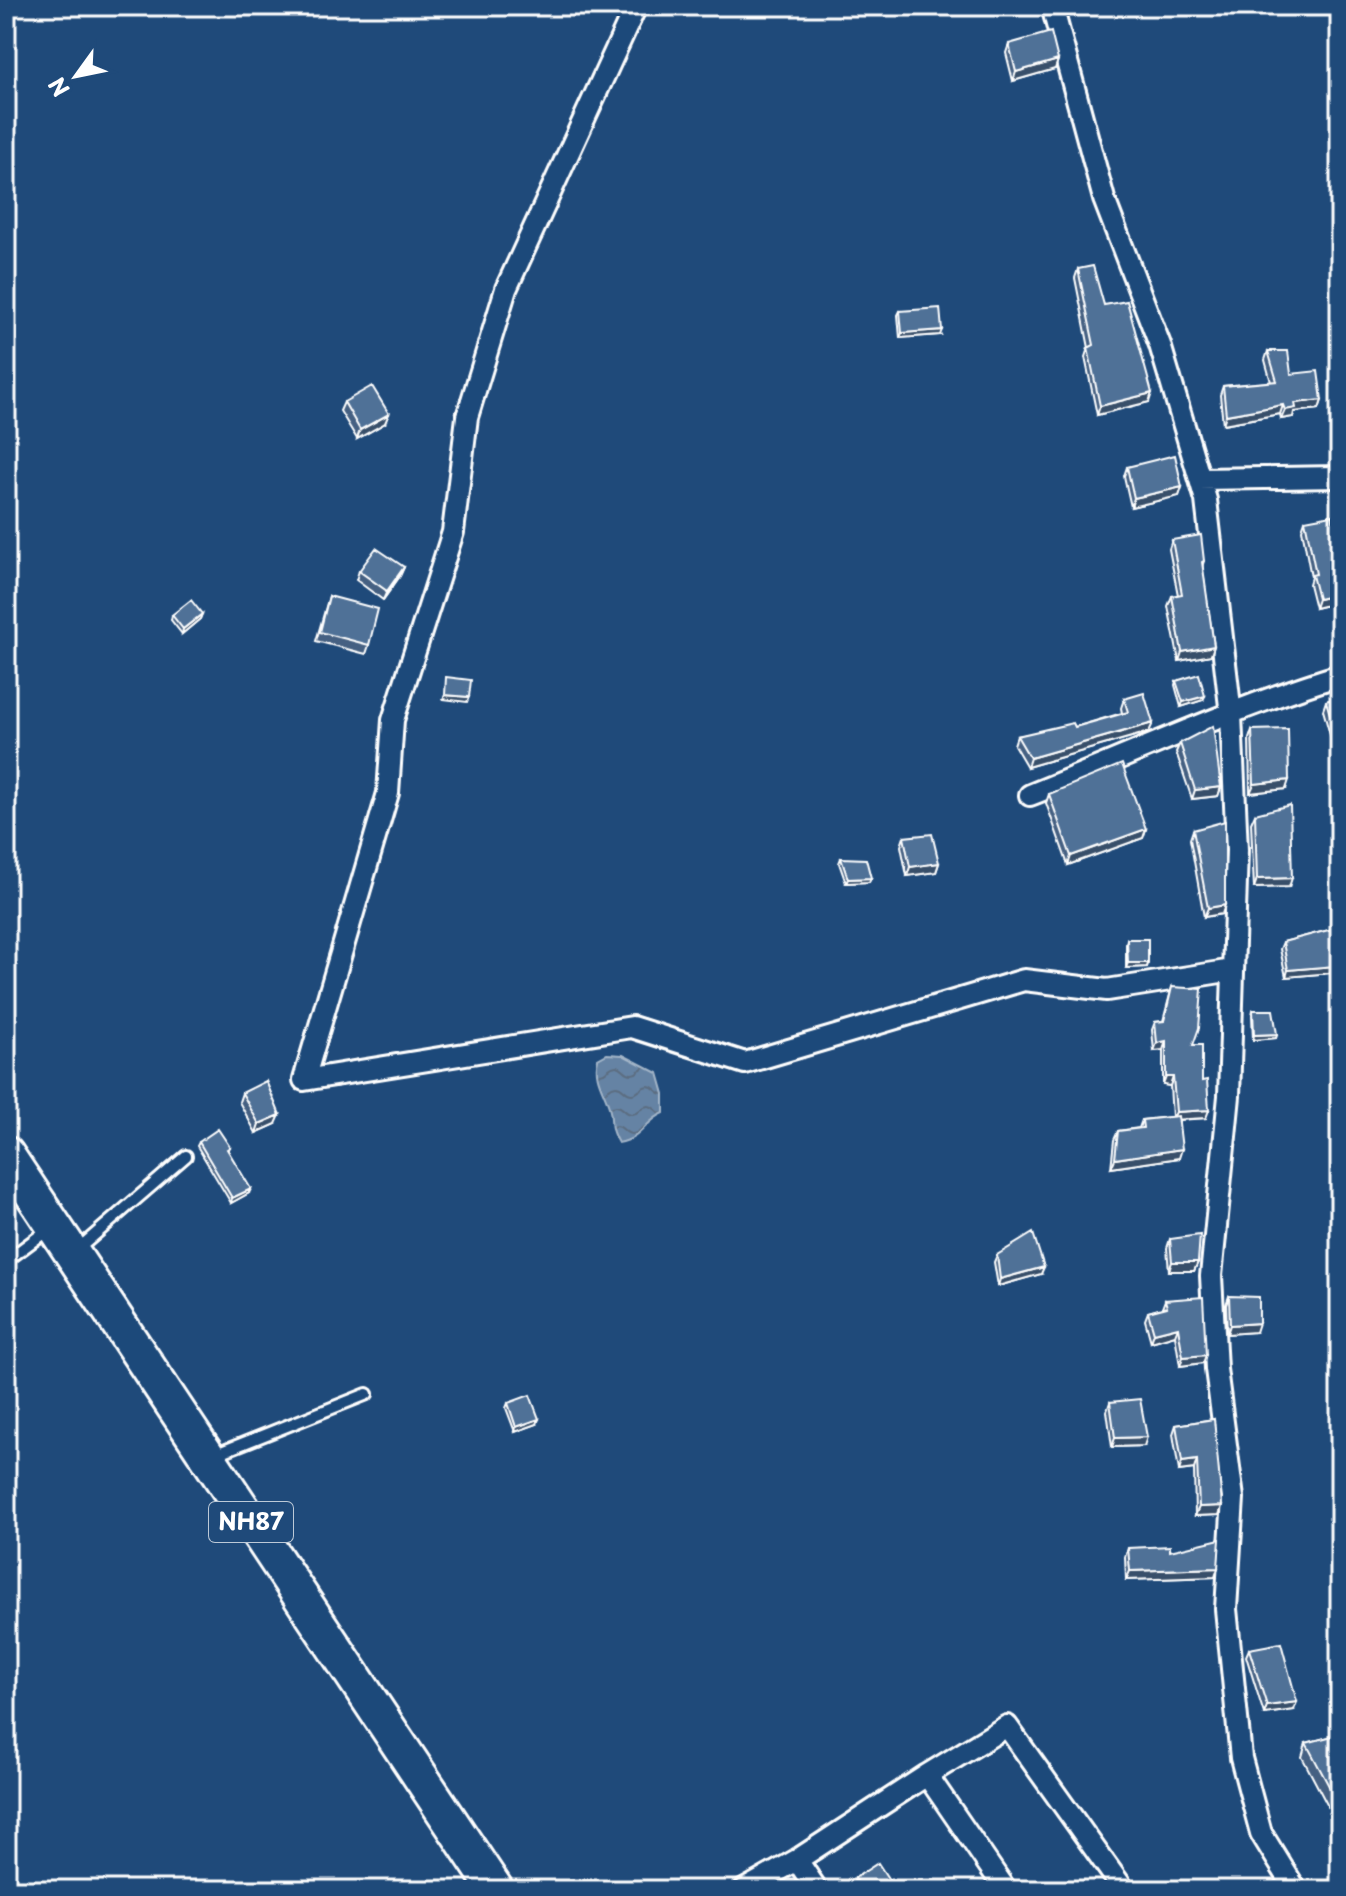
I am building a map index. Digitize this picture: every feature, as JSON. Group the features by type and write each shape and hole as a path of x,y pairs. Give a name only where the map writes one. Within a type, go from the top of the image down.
{"highway":[{"name":"NH87","path":"6,1154 496,1890"}],"street":[{"path":"636,6 506,289 467,417 453,532 393,720 388,793 304,1080 632,1027 745,1063 1024,980 1107,990 1233,970"},
{"path":"1052,6 1104,199 1160,345 1206,500 1231,715 1237,850 1229,1096 1211,1276 1216,1369 1233,1498 1226,1609 1241,1758 1261,1833 1296,1890"},
{"path":"1200,479 1340,477"},
{"path":"1030,795 1274,695 1340,675"},
{"path":"744,1890 797,1860 1007,1726 1124,1890"},
{"path":"927,1775 1006,1890"},
{"path":"797,1860 817,1890"}],"lane":[{"path":"72,1254 186,1156"},
{"path":"6,1261 53,1226"},
{"path":"208,1457 367,1394"}],"water":[{"path":"607,1054 623,1055 658,1073 664,1094 664,1113 627,1141 618,1143 597,1072 598,1059"}],"building":[{"path":"1051,32 1058,60 1016,72 1009,44"},
{"path":"1093,266 1104,305 1127,301 1152,393 1100,406 1088,348 1094,345 1078,269"},
{"path":"940,308 942,330 902,333 900,311"},
{"path":"1268,351 1288,351 1291,374 1318,371 1322,400 1295,403 1296,408 1285,410 1283,405 1226,415 1223,386 1277,381"},
{"path":"372,386 389,414 360,430 344,402"},
{"path":"1175,455 1182,487 1134,498 1127,467"},
{"path":"1332,515 1340,552 1340,594 1318,599 1305,520"},
{"path":"1201,535 1214,646 1182,652 1172,596 1182,594 1172,540"},
{"path":"376,548 404,567 387,591 359,571"},
{"path":"329,596 378,609 369,645 320,632"},
{"path":"191,600 202,614 183,629 172,615"},
{"path":"1199,674 1205,696 1183,702 1176,681"},
{"path":"446,677 471,680 469,697 445,695"},
{"path":"1144,693 1153,723 1030,758 1017,736 1073,723 1075,727 1128,712 1124,699"},
{"path":"1340,697 1340,749 1326,701"},
{"path":"1213,726 1221,787 1195,790 1180,743"},
{"path":"1288,729 1289,780 1254,784 1252,730"},
{"path":"1122,764 1146,829 1071,856 1049,794"},
{"path":"1290,805 1292,878 1257,879 1255,814"},
{"path":"1225,821 1225,905 1208,908 1193,830"},
{"path":"932,834 939,863 910,867 904,837"},
{"path":"841,858 866,859 871,878 848,879"},
{"path":"1340,927 1340,983 1334,984 1334,966 1288,970 1283,942"},
{"path":"1127,939 1148,939 1148,963 1128,963"},
{"path":"1172,987 1202,989 1199,1028 1193,1045 1202,1045 1202,1081 1207,1080 1209,1110 1176,1112 1173,1077 1166,1077 1166,1041 1157,1043 1155,1022 1164,1021"},
{"path":"1253,1010 1273,1010 1277,1034 1254,1035"},
{"path":"266,1081 280,1115 259,1124 242,1093"},
{"path":"1178,1116 1182,1149 1115,1159 1118,1131 1143,1128 1142,1120"},
{"path":"218,1129 251,1189 232,1198 199,1142"},
{"path":"1033,1233 1044,1267 1000,1279 997,1255"},
{"path":"1200,1235 1198,1262 1172,1262 1170,1239"},
{"path":"1229,1296 1259,1297 1259,1323 1230,1325"},
{"path":"1203,1297 1206,1355 1183,1357 1178,1327 1154,1333 1148,1312 1167,1307 1165,1300"},
{"path":"530,1395 539,1419 516,1427 508,1403"},
{"path":"1140,1399 1147,1437 1115,1438 1110,1402"},
{"path":"1214,1419 1222,1506 1199,1507 1197,1460 1182,1462 1176,1425"},
{"path":"1220,1539 1218,1568 1130,1571 1128,1548 1170,1546 1170,1551"},
{"path":"1281,1643 1297,1702 1267,1706 1249,1649"},
{"path":"1340,1734 1340,1800 1337,1801 1306,1743"},
{"path":"878,1863 891,1883 875,1890 862,1890 855,1878"},
{"path":"1271,1884 1274,1890 1258,1890"}]}
